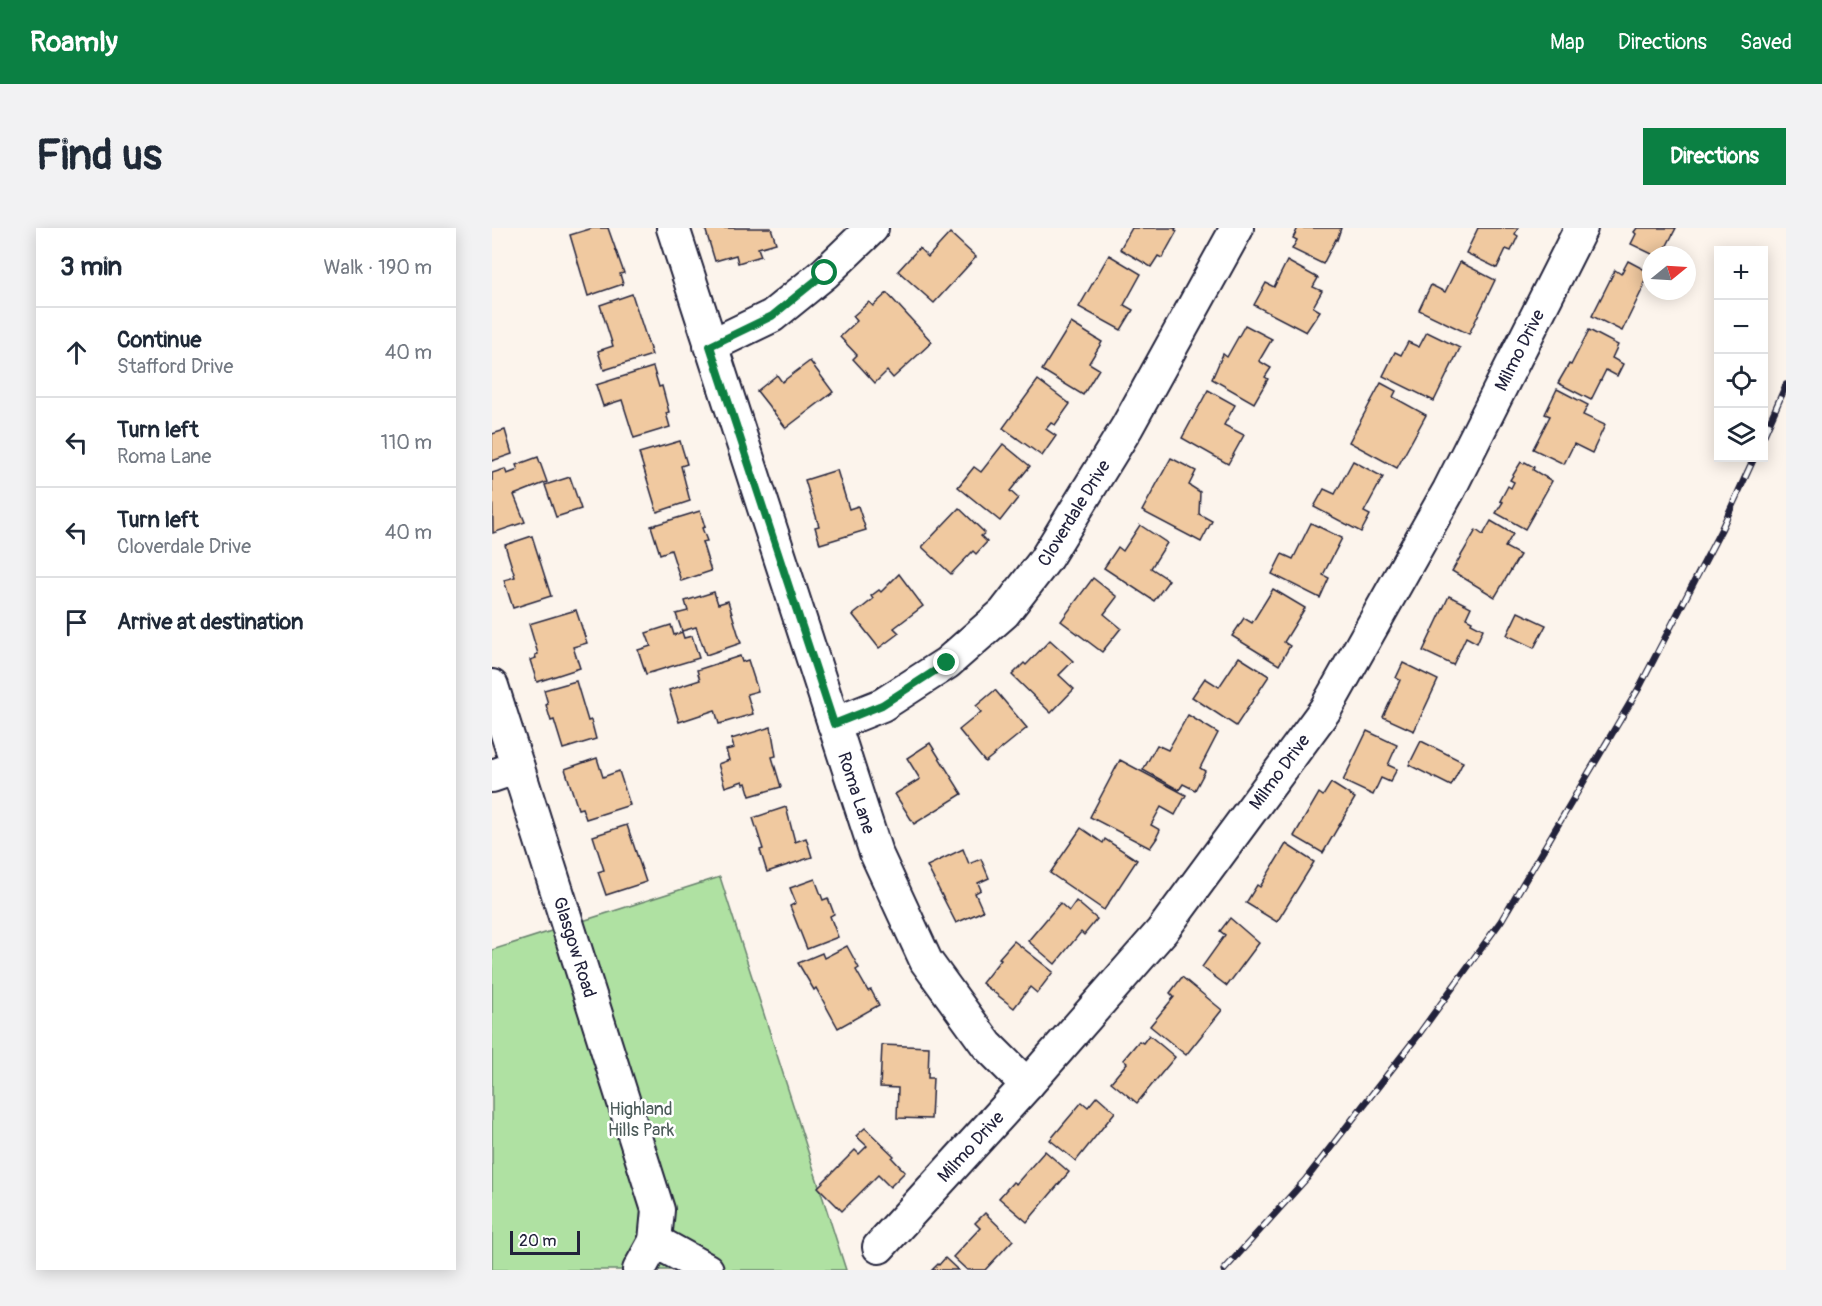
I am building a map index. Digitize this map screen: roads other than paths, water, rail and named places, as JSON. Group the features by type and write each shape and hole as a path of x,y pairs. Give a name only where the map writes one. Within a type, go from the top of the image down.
{"street":[{"name":"Roma Lane","path":"673,228 876,853 926,962 987,1045 1027,1085"},
{"path":"710,346 772,316 825,273 872,228"},
{"name":"Cloverdale Drive","path":"834,724 882,705 947,663 1004,613 1045,560 1127,427 1237,228"},
{"name":"Milmo Drive","path":"879,1246 1027,1085 1162,931 1325,710 1449,490 1581,228"},
{"name":"Glasgow Road","path":"492,686 505,771 658,1210 655,1241"},
{"path":"639,1270 655,1241 707,1270"}],"railway":[{"path":"1768,426 1786,385"},
{"path":"1224,1270 1306,1179 1419,1034 1501,921 1639,688 1721,530 1752,462"}],"park label":[{"name":"Highland Hills Park","path":"641,1119"}]}
